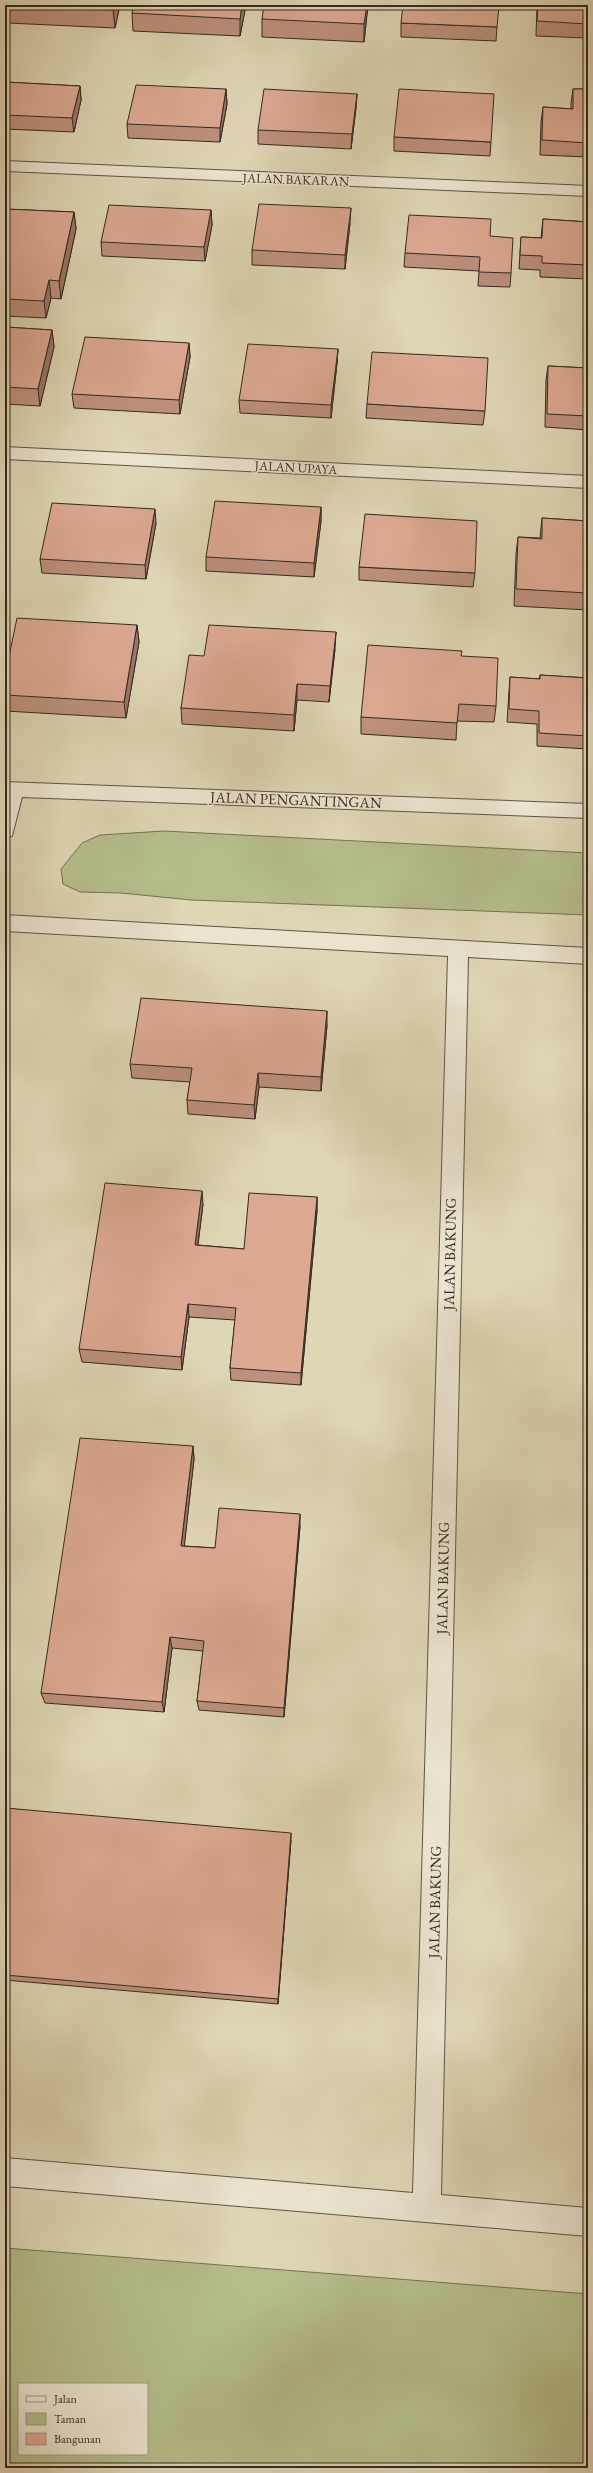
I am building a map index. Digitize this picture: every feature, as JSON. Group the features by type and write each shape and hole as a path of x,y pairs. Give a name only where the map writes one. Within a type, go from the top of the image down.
{"street":[{"name":"JALAN BAKARAN","path":"5,166 588,191"},
{"name":"JALAN UPAYA","path":"5,453 588,482"},
{"name":"JALAN PENGANTINGAN","path":"9,789 588,810"},
{"path":"5,831 9,789"},
{"path":"5,923 588,956"},
{"name":"JALAN BAKUNG","path":"427,2209 458,948"},
{"path":"5,2172 588,2222"}],"green space":[{"path":"164,831 588,853 588,915 191,900 121,893 80,892 63,884 61,869 82,843 100,835"},
{"path":"5,2248 588,2294 588,2468 5,2468"}],"building":[{"path":"6,5 115,5 113,10"},
{"path":"134,5 242,5 240,19 132,13"},
{"path":"264,5 367,5 364,24 262,19"},
{"path":"403,5 499,5 497,27 401,23"},
{"path":"538,5 588,5 588,24 537,21"},
{"path":"5,82 80,86 72,118 5,115"},
{"path":"136,85 226,89 220,128 127,124"},
{"path":"264,89 357,94 352,134 258,130"},
{"path":"399,89 494,94 491,142 394,137"},
{"path":"573,89 588,89 588,143 542,140 543,107 573,109"},
{"path":"259,204 351,208 345,255 252,250"},
{"path":"109,205 211,210 204,247 101,242"},
{"path":"5,209 74,212 59,281 49,280 44,301 5,299"},
{"path":"409,215 491,219 490,236 513,238 511,273 479,272 480,257 405,253"},
{"path":"543,219 588,222 588,265 542,263 542,256 520,255 521,237 542,238"},
{"path":"5,327 52,330 38,389 5,387"},
{"path":"85,337 189,343 179,400 72,394"},
{"path":"248,344 338,349 331,405 239,400"},
{"path":"372,352 488,358 485,411 367,404"},
{"path":"548,366 588,368 588,416 547,414"},
{"path":"215,501 321,507 314,563 206,557"},
{"path":"52,503 155,509 145,565 40,559"},
{"path":"365,514 477,521 475,573 359,567"},
{"path":"542,518 588,521 588,593 516,589 518,537 542,539"},
{"path":"17,618 137,625 124,702 5,695 5,675"},
{"path":"209,625 336,632 330,686 297,684 294,715 181,708 189,655 204,656"},
{"path":"368,645 462,651 461,656 498,658 496,706 459,704 457,723 361,717"},
{"path":"540,675 588,678 588,736 539,733 539,711 509,709 510,677 540,679"},
{"path":"141,998 327,1011 321,1077 258,1073 254,1105 187,1100 192,1068 130,1064"},
{"path":"105,1183 202,1191 195,1245 244,1249 249,1193 317,1197 301,1373 230,1368 236,1308 188,1304 181,1357 79,1349"},
{"path":"80,1438 193,1446 181,1546 215,1548 219,1508 300,1514 284,1708 197,1701 204,1641 170,1637 162,1702 41,1693"},
{"path":"5,1808 291,1833 278,1999 5,1975"}]}
